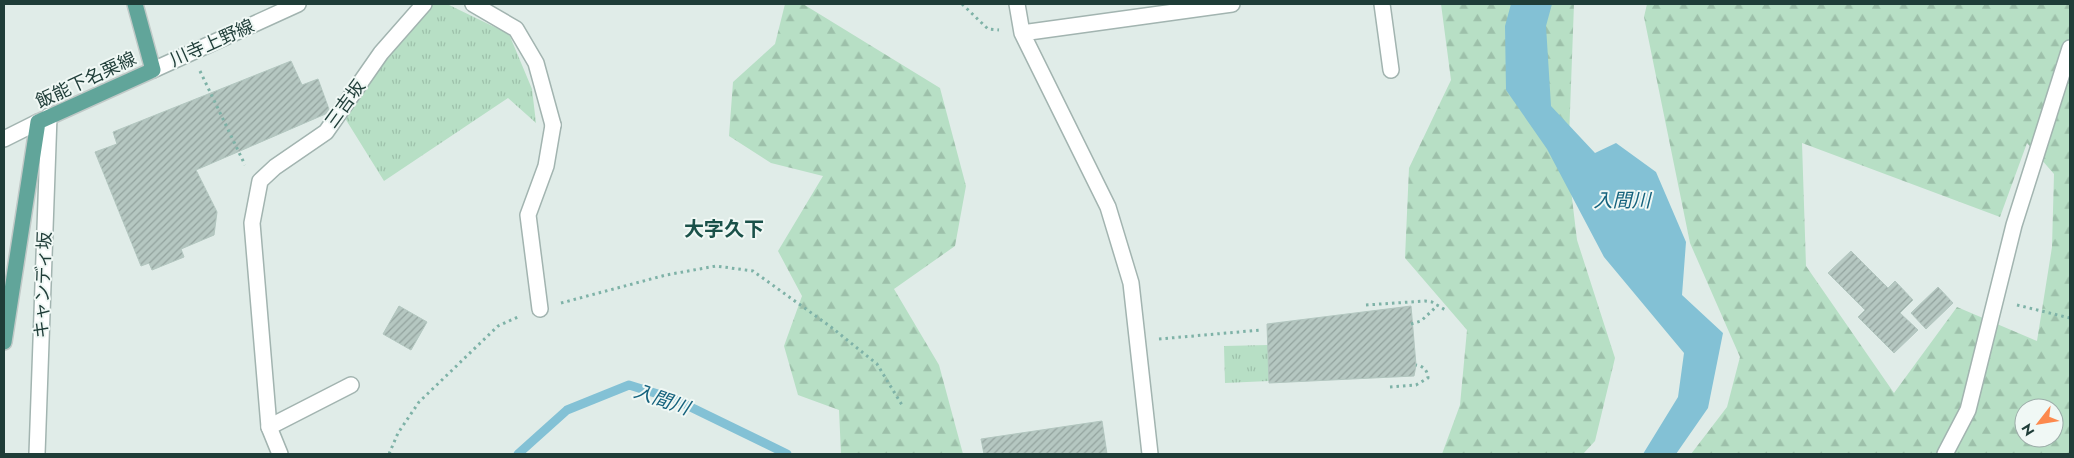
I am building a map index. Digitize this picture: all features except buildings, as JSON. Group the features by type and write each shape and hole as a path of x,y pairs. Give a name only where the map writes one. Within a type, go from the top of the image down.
{"main road":[{"name":"飯能下名栗線","path":"4,342 44,119 153,70 135,4"}],"street":[{"name":"川寺上野線","path":"153,70 298,4"},
{"name":"三吉坂","path":"280,454 269,427 252,223 260,181 275,167 326,132 381,53 424,4"},
{"path":"473,4 516,29 536,63 554,125 546,166 528,215 540,309"},
{"path":"1017,4 1022,33 1108,207 1131,283 1150,454"},
{"path":"1022,33 1232,4"},
{"path":"1382,4 1391,70"},
{"path":"1945,454 1968,410 2014,226 2070,48"},
{"path":"4,138 44,119"},
{"name":"キャンディ坂","path":"37,454 44,119"},
{"path":"269,427 351,385"}],"path":[{"path":"962,4 988,28 1022,33"},
{"path":"191,53 238,148"},
{"path":"389,454 398,433 419,402 498,326 540,309 614,288 716,266 753,271 832,327 877,364 902,406"},
{"path":"1997,300 2070,318"},
{"path":"1366,305 1424,301 1438,305 1447,311"},
{"path":"1411,324 1422,321 1438,305"},
{"path":"1138,340 1261,330"},
{"path":"1390,387 1416,385 1428,378 1428,372 1424,367 1416,365"}],"green space":[{"path":"434,4 447,4 509,34 532,89 536,123 508,98 384,181 343,115 426,9"},
{"path":"785,4 803,4 940,88 966,186 955,246 894,289 939,365 963,454 841,454 839,410 798,395 784,346 802,296 778,251 823,176 771,163 729,136 733,82 775,44"},
{"path":"1441,4 1574,4 1568,165 1577,240 1615,358 1595,441 1583,454 1442,454 1460,405 1467,330 1405,258 1409,168 1451,80"},
{"path":"1647,4 2070,4 2070,454 1691,454 1727,407 1740,357 1690,243 1644,17","holes":["1802,143 2000,217 2027,143 2054,174 2052,247 2037,341 1957,307 1894,393 1806,266"]},
{"path":"1268,345 1269,381 1225,383 1224,346"}],"water":[{"name":"入間川","path":"1511,4 1552,4 1546,26 1551,106 1595,153 1616,143 1656,172 1686,242 1682,295 1723,333 1708,408 1676,454 1643,454 1678,397 1684,353 1604,257 1547,149 1506,90 1505,26"}],"waterway":[{"name":"入間川","path":"518,454 567,410 629,385 674,399 787,454"}],"district":[{"name":"大字久下","path":"724,229"}]}
